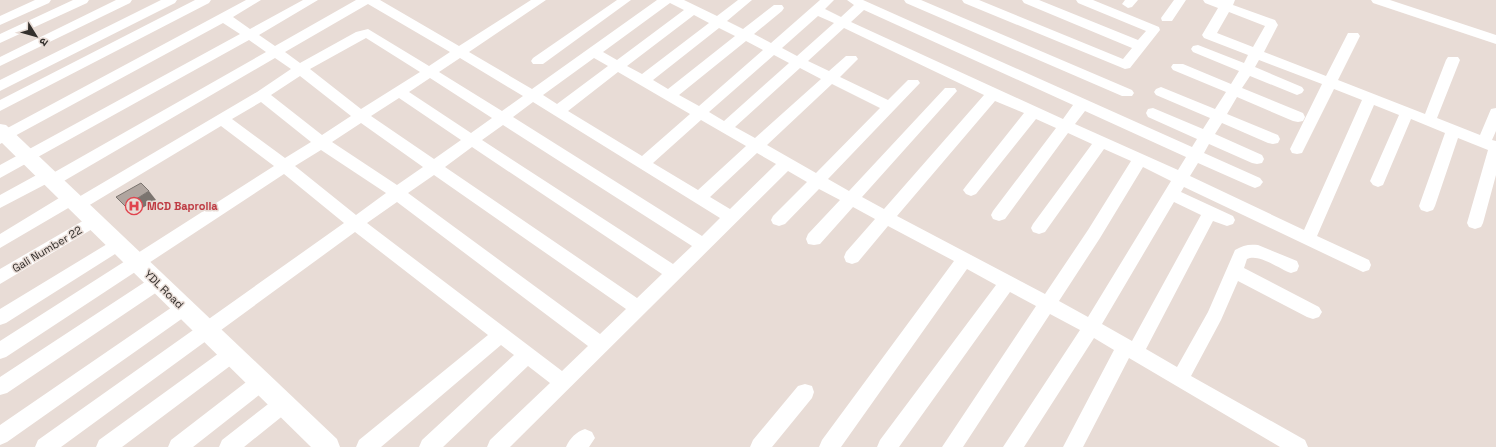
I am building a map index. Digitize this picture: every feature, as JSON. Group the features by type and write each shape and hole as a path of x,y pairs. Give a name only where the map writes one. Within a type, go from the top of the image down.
{"street":[{"path":"0,21 45,0"},
{"path":"0,39 83,0"},
{"path":"0,62 126,0"},
{"path":"0,86 172,0"},
{"path":"0,106 205,0"},
{"path":"2,135 255,0"},
{"path":"0,172 312,0"},
{"path":"0,202 49,178 365,0"},
{"path":"371,0 558,111 732,218"},
{"path":"0,351 286,167 540,0"},
{"path":"538,61 625,0"},
{"path":"45,447 206,330 398,194 665,0"},
{"path":"674,0 889,107"},
{"path":"643,81 746,0"},
{"path":"643,163 828,0"},
{"path":"910,0 1127,93"},
{"path":"968,0 1125,65 1154,30 1082,0"},
{"path":"1028,0 1140,46"},
{"path":"1167,18 1180,0"},
{"path":"1013,447 1091,327 1272,29 1272,24 1227,3 1209,0"},
{"path":"1378,0 1496,40"},
{"path":"725,128 842,22 858,2 1255,182"},
{"path":"1227,3 1209,35 1492,146"},
{"path":"669,96 778,8"},
{"path":"558,111 693,9"},
{"path":"816,10 1033,112 1181,178 1363,265"},
{"path":"224,17 300,69 362,117 639,310"},
{"path":"0,242 222,119 262,95 300,69 360,35 368,33 431,72 502,119 704,245"},
{"path":"1297,149 1353,36"},
{"path":"1198,49 1297,90"},
{"path":"593,52 851,199 1091,327 1298,447"},
{"path":"700,197 851,58"},
{"path":"1429,121 1453,60"},
{"path":"1178,67 1298,117"},
{"path":"779,220 913,83"},
{"path":"814,239 950,91"},
{"path":"399,92 675,274"},
{"path":"1161,92 1273,139"},
{"path":"852,257 994,94"},
{"path":"262,95 322,143 398,194 602,346"},
{"path":"1308,239 1370,98"},
{"path":"999,215 1082,104"},
{"path":"971,190 1033,112"},
{"path":"1378,181 1407,112"},
{"path":"1153,113 1257,159"},
{"path":"1475,223 1492,146 1496,113"},
{"path":"222,119 286,167 356,224 564,383"},
{"path":"1427,206 1453,130"},
{"name":"YDL Road","path":"2,135 138,263 328,447"},
{"path":"1039,228 1101,142"},
{"path":"952,447 1094,234 1140,159"},
{"path":"497,447 639,310 787,163"},
{"path":"1171,194 1227,220"},
{"path":"1073,447 1130,350 1164,300 1210,212"},
{"name":"Gali Number 22","path":"0,277 93,221"},
{"path":"0,318 117,244"},
{"path":"1180,379 1215,315 1241,255 1248,250 1258,252 1291,266"},
{"path":"828,447 965,259"},
{"path":"1234,272 1313,312"},
{"path":"887,447 1008,282"},
{"path":"0,387 158,283"},
{"path":"0,436 184,308"},
{"path":"366,447 500,335"},
{"path":"106,447 232,354"},
{"path":"428,447 527,355"},
{"path":"178,447 261,382"},
{"path":"760,447 805,392"},
{"path":"229,447 283,404"}],"building":[{"path":"141,183 149,191 125,206 116,197"}],"place":[{"name":"MCD Baprolla","path":"134,206"}]}
